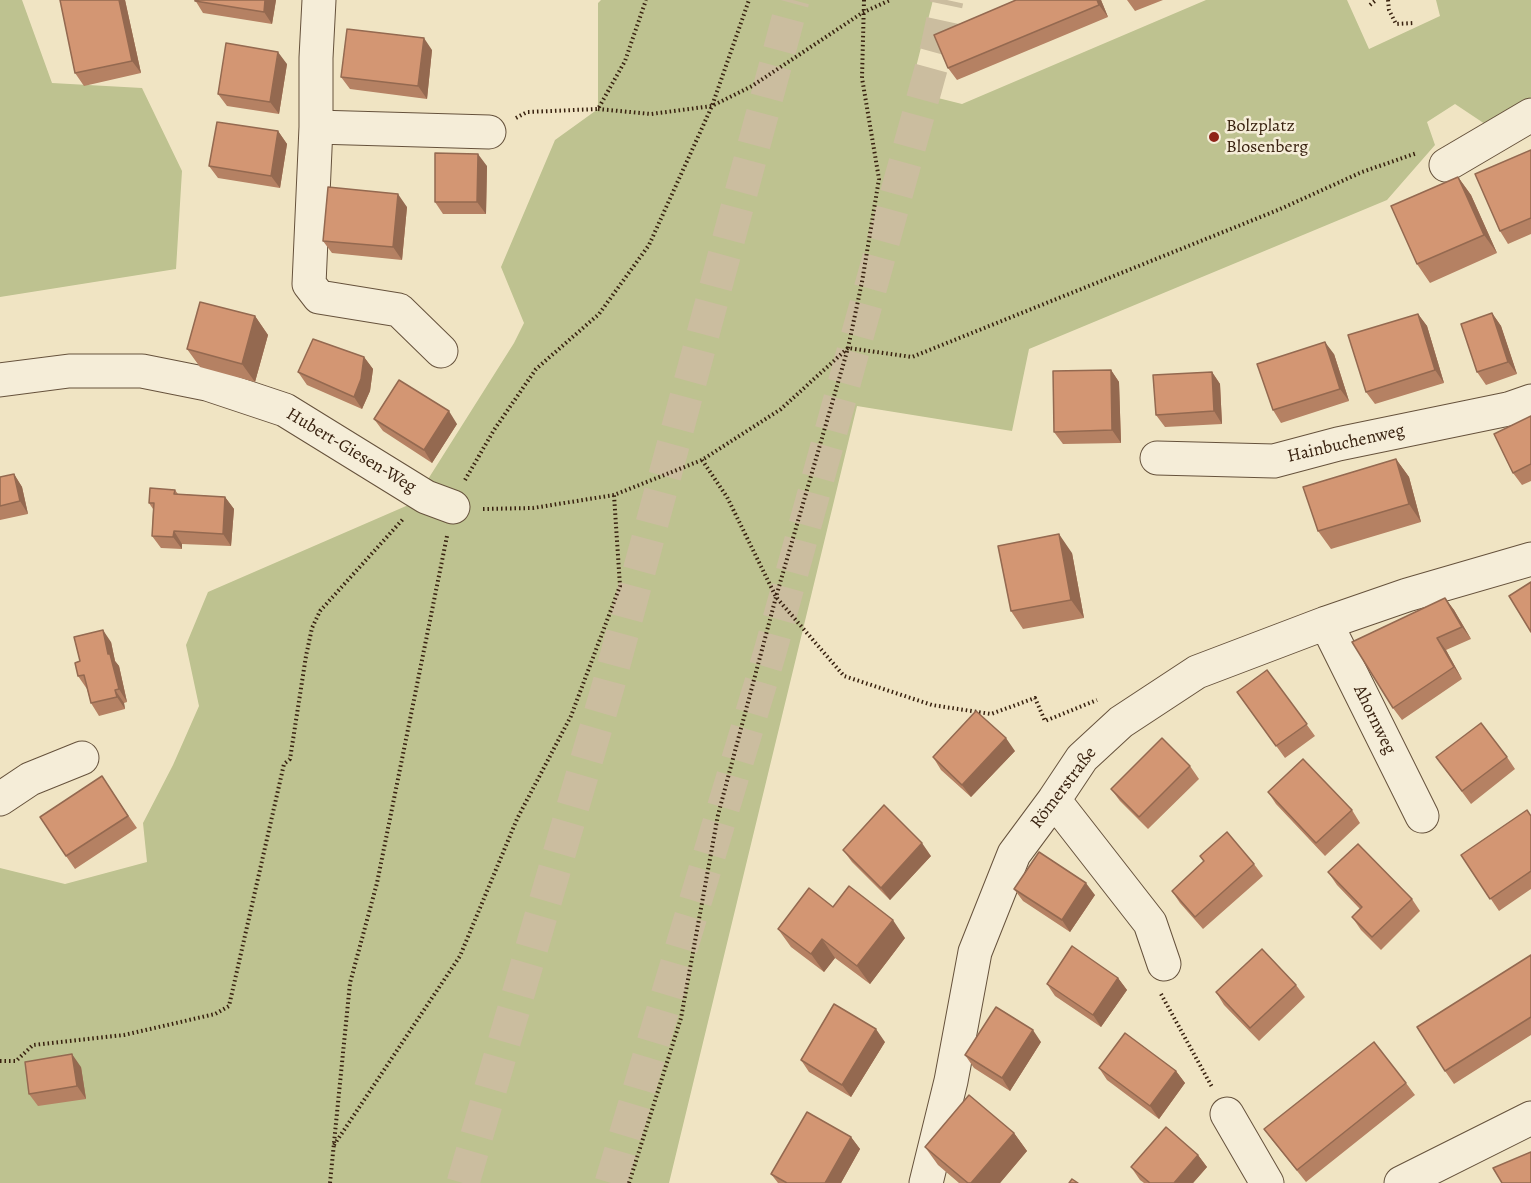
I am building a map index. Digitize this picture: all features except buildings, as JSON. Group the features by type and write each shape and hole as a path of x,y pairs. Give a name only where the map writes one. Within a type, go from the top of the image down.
{"street":[{"path":"319,0 309,284 319,297 399,310 441,351"},
{"path":"1446,165 1531,115"},
{"path":"316,127 489,132"},
{"name":"Hubert-Giesen-Weg","path":"0,380 69,371 142,371 207,384 285,410 440,502"},
{"name":"Hainbuchenweg","path":"1157,458 1274,461 1338,444 1508,409 1531,401"},
{"name":"Römerstraße","path":"926,1183 951,1081 975,952 1014,854 1082,758 1121,722 1197,672 1326,623 1531,559"},
{"name":"Ahornweg","path":"1326,623 1422,816"},
{"path":"0,799 30,778 82,758"},
{"path":"1054,800 1150,923 1164,964"},
{"path":"1227,1114 1267,1183"},
{"path":"1401,1183 1531,1118"}],"path":[{"path":"598,109 625,61 646,0"},
{"path":"0,1062 16,1061 33,1045 124,1035 215,1014 229,1006 284,765 290,759 306,656 312,628 320,611 402,520 459,490 494,430 536,369 600,314 649,245 712,106 749,0"},
{"path":"629,1183 681,1018 718,815 776,597 848,348 862,282 879,179 862,78 864,0"},
{"path":"489,132 527,112 598,109 651,114 712,106 752,86 862,13 890,0"},
{"path":"1370,5 1376,0"},
{"path":"1388,0 1389,10 1396,24 1414,22"},
{"path":"848,348 912,357 1278,210 1362,172 1417,153 1446,165"},
{"path":"440,502 467,510 533,508 614,495 702,460 781,409 848,348"},
{"path":"702,460 727,496 776,597 844,676 932,705 991,714 1035,698 1045,721"},
{"path":"333,1148 460,956 517,819 571,716 620,586 614,495"},
{"path":"330,1183 350,983 377,884 440,502"},
{"path":"1164,964 1154,982 1227,1114"}],"green space":[{"path":"0,0 22,0 52,83 142,88 182,171 176,269 0,297"},
{"path":"601,0 933,0 910,91 962,104 1206,0 1347,0 1369,49 1440,16 1436,0 1531,0 1531,97 1488,126 1455,104 1427,122 1435,145 1387,200 1029,349 1012,431 857,406 669,1183 0,1183 0,868 65,884 147,862 143,823 173,765 199,706 186,645 208,592 413,503 514,343 524,323 501,267 555,140 598,109 598,3"}],"tunnel":[{"path":"463,1183 609,683 793,0"},
{"path":"611,1183 770,652 937,47 947,0"}],"place":[{"name":"Bolzplatz Blosenberg","path":"1214,137"}]}
